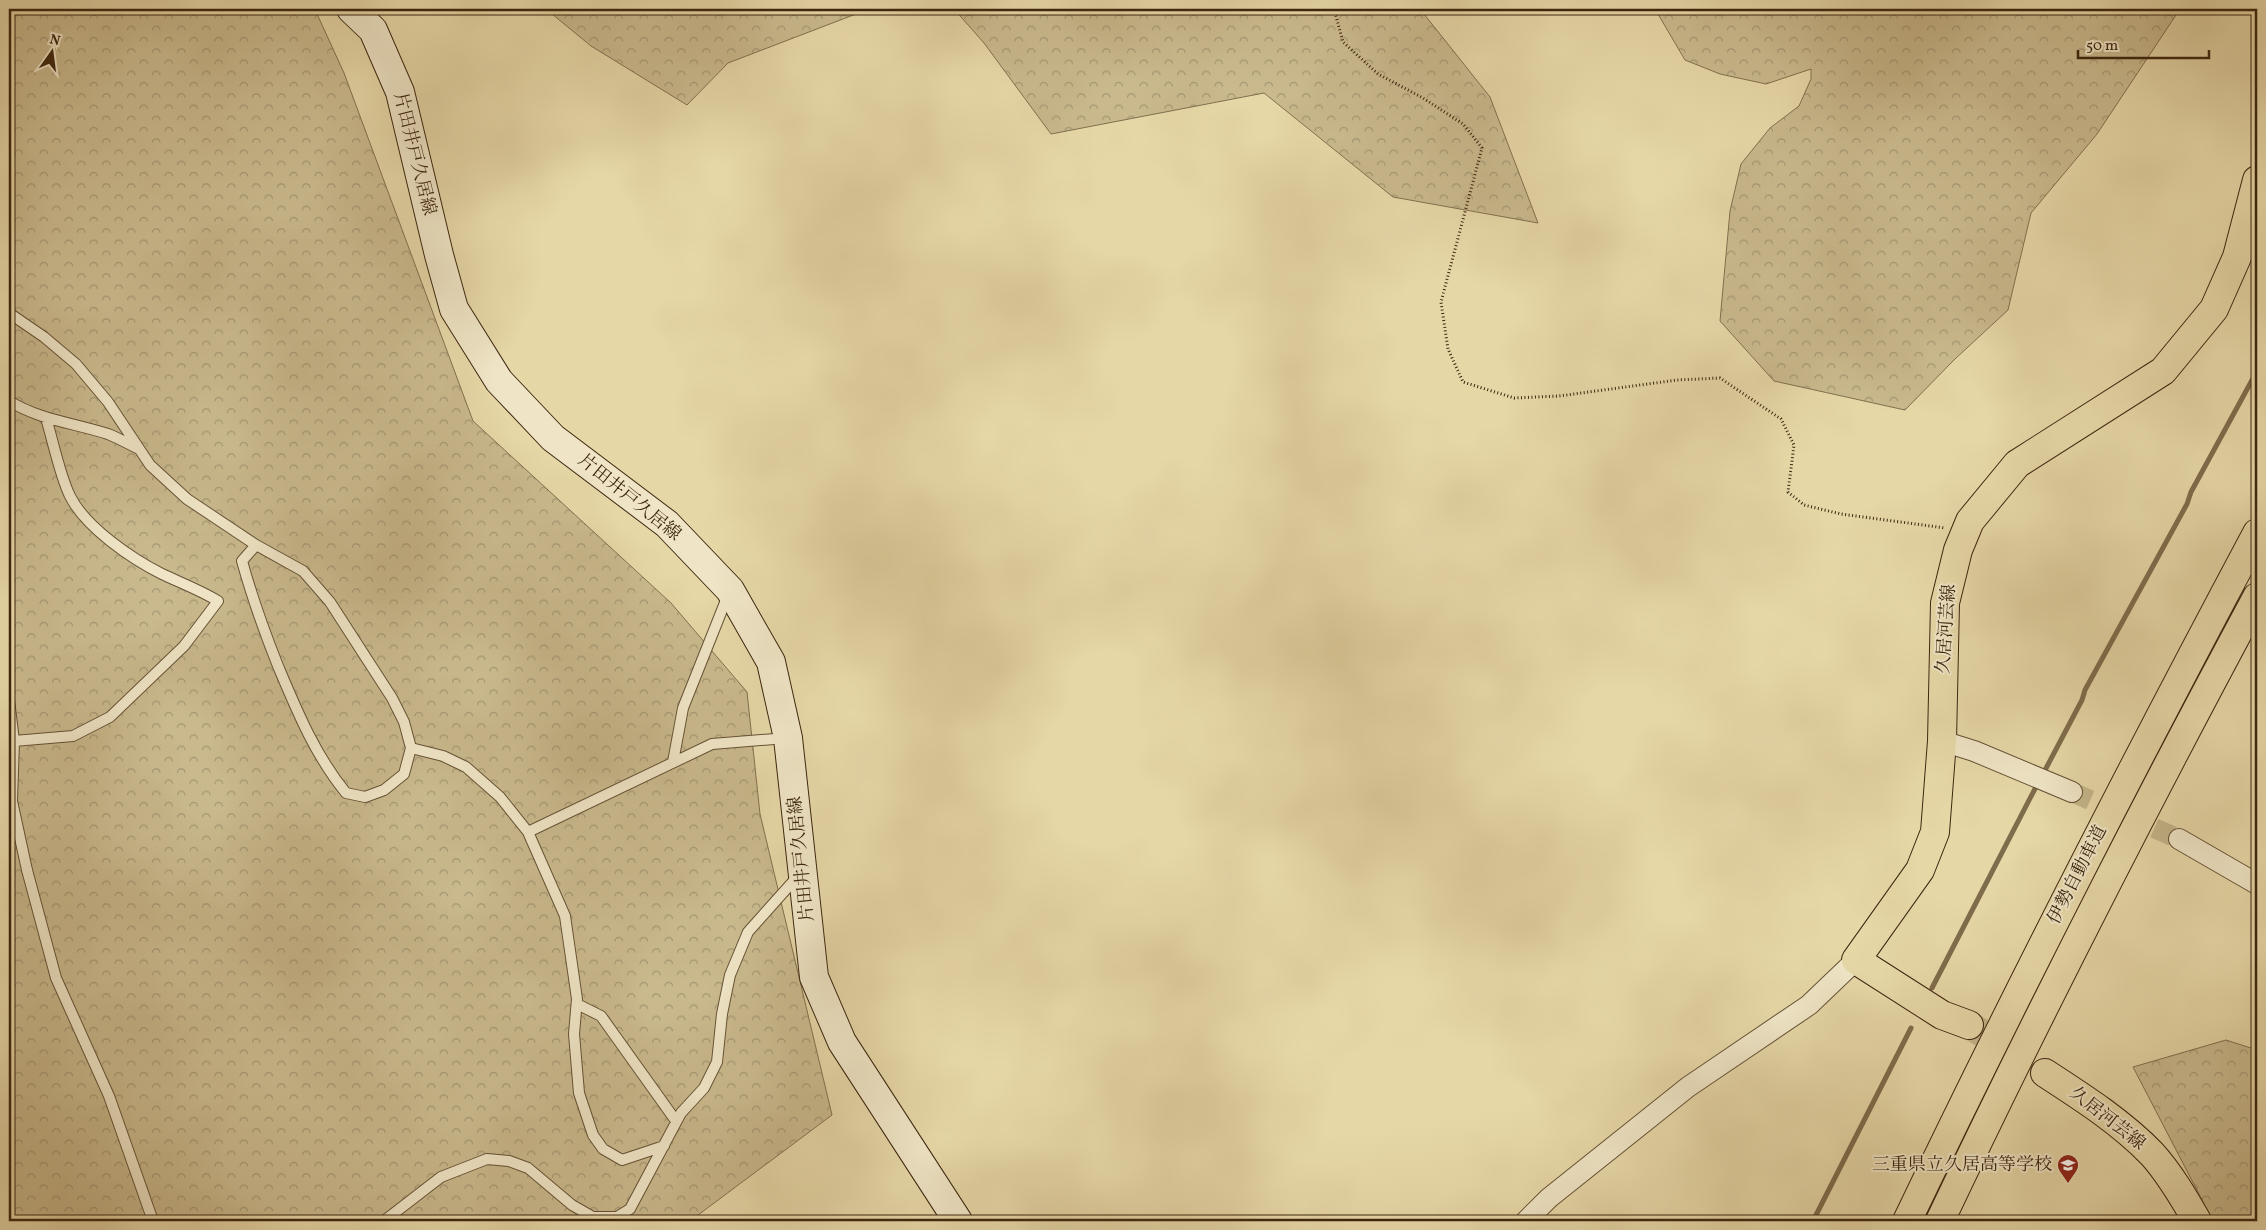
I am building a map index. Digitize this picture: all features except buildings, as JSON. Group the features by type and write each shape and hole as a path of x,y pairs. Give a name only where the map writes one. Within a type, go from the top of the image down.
{"main road":[{"name":"片田井戸久居線","path":"351,9 374,30 400,92 438,255 454,309 499,381 553,438 667,524 730,590 771,662 788,738 814,977 842,1042 958,1221"},
{"name":"久居河芸線","path":"1856,960 1920,870 1935,832 1942,742 1945,603 1948,585 1970,521 2017,464 2163,371 2214,309 2237,257 2257,180"},
{"name":"伊勢自動車道","path":"1907,1221 1989,1049 2174,688 2257,533"},
{"name":"伊勢自動車道","path":"1940,1221 2015,1063 2257,596"},
{"path":"1856,960 1942,1015 1969,1025"},
{"name":"久居河芸線","path":"2045,1073 2118,1123 2152,1154 2183,1196 2197,1221"}],"street":[{"path":"1942,742 1974,752 2036,779 2072,792"},
{"path":"2179,839 2257,884"},
{"path":"1526,1221 1549,1198 1688,1087 1809,1005 1856,960"}],"lane":[{"path":"9,313 44,337 76,364 108,402 150,465 187,499 256,545 303,571 330,602 392,698 404,722 411,748 404,774 384,790 365,797 346,793 312,744 299,718 253,602 242,561 256,545"},
{"path":"9,400 26,410 46,418 109,435 138,448"},
{"path":"14,741 74,736 110,717 184,646 218,601 198,589 149,567 106,537 83,515 70,496 46,418"},
{"path":"673,762 683,708 730,590"},
{"path":"9,700 14,741 12,802 27,870 56,978 109,1096 153,1221"},
{"path":"528,832 712,744 788,738"},
{"path":"411,748 443,756 466,767 500,797 528,832 565,916 577,1004 574,1034 579,1093 593,1136 603,1148 622,1160 664,1146"},
{"path":"384,1221 441,1177 487,1159 509,1161 528,1168 572,1205 593,1217 617,1217 630,1209 680,1112 704,1088 717,1062 722,1014 730,975 748,932 803,870"},
{"path":"577,1004 601,1016 676,1121"}],"path":[{"path":"1334,9 1343,42 1378,74 1423,98 1463,124 1482,148 1441,302 1448,349 1463,382 1514,398 1560,396 1677,380 1720,378 1781,419 1794,445 1788,492 1804,505 1841,514 1965,531"}],"green space":[{"path":"9,9 207,9 211,13 317,14 344,73 473,421 671,603 747,692 760,814 832,1115 690,1221 9,1221"},
{"path":"546,9 869,9 728,63 687,105 591,46"},
{"path":"954,9 1420,9 1490,97 1538,223 1393,197 1264,93 1051,134 984,43"},
{"path":"1655,9 2180,9 2097,134 2031,213 2008,310 1955,359 1905,410 1774,381 1720,321 1730,211 1741,164 1770,128 1799,106 1811,79 1811,69 1766,84 1720,74 1685,60"},
{"path":"2226,1040 2257,1050 2257,1221 2213,1221 2133,1067"}],"waterway":[{"path":"2043,774 2082,700 2085,690 2187,504 2191,492 2257,371"},
{"path":"1932,988 2039,781"},
{"path":"1813,1221 1911,1028"}],"tunnel":[{"path":"2072,792 2179,839"},
{"path":"1969,1025 2045,1073"}],"place":[{"name":"三重県立久居高等学校","path":"2068,1184"}]}
